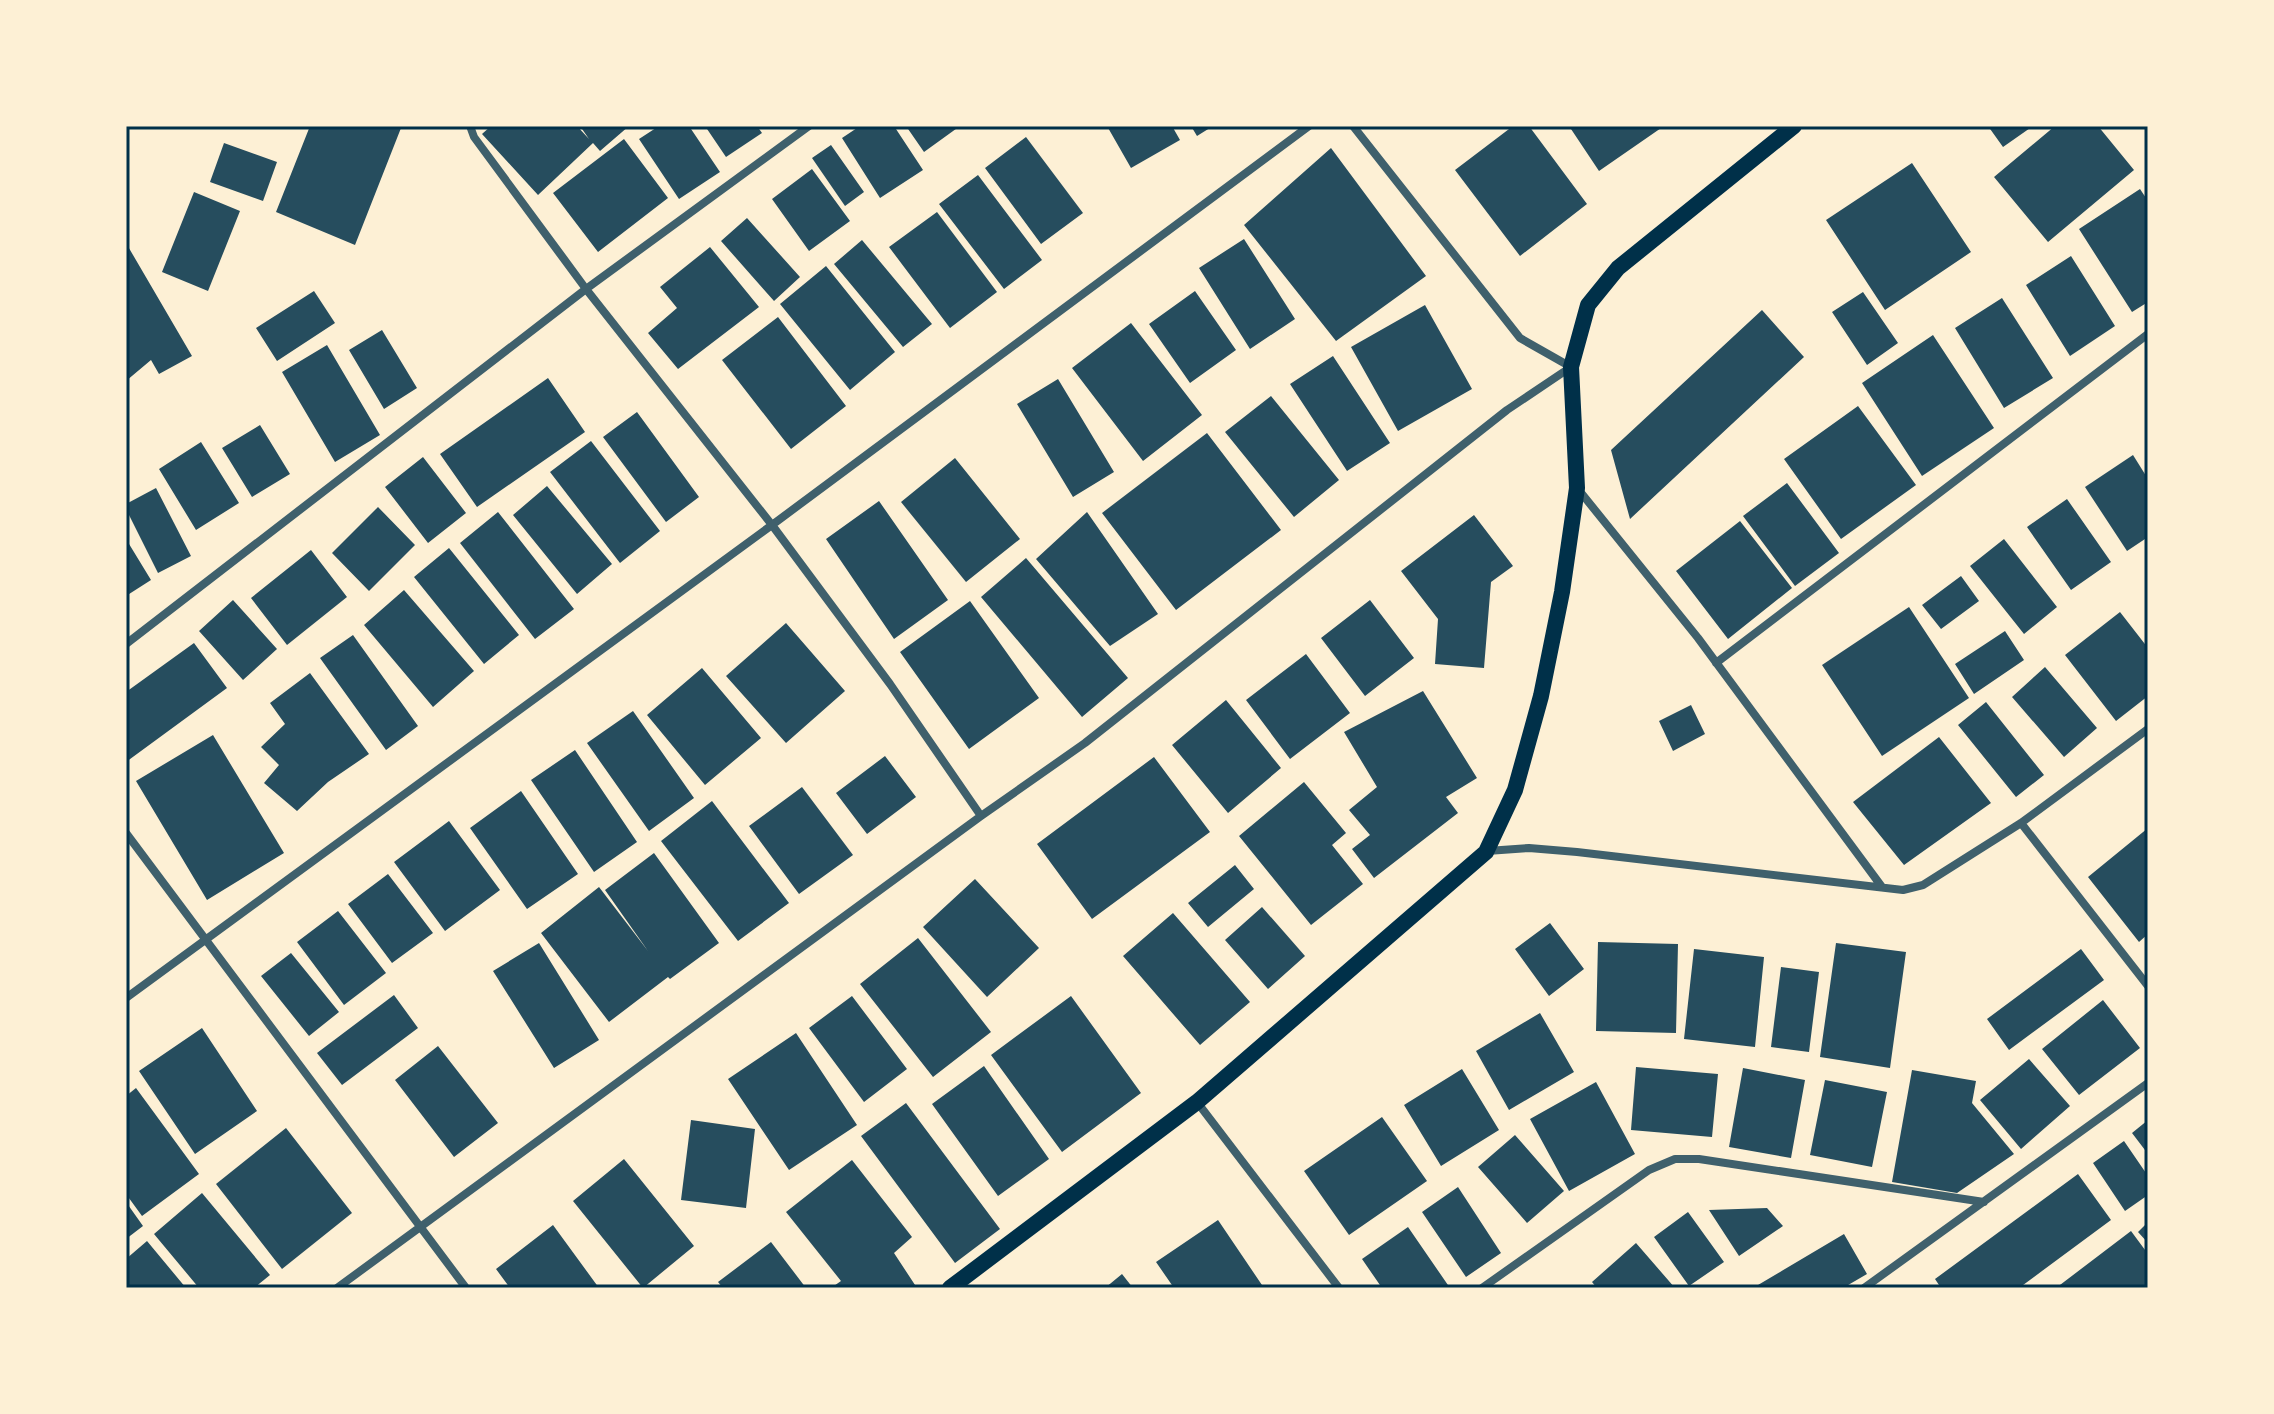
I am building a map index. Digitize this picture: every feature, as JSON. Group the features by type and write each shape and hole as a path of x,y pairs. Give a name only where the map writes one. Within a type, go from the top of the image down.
{"main road":[{"path":"950,1288 1197,1102 1486,852 1515,790 1541,696 1562,592 1577,488 1571,367 1588,305 1618,268 1794,126"}],"street":[{"path":"470,126 474,137 586,289 772,525 890,684 981,816"},
{"path":"126,644 586,289 809,126"},
{"path":"126,998 772,525 1309,126"},
{"path":"337,1288 1085,743 1507,410 1571,367 1520,338 1353,126"},
{"path":"1716,663 2148,334"},
{"path":"1577,488 1716,663 1882,887"},
{"path":"1486,852 1529,848 1577,852 1903,890 1923,885 2021,823 2148,729"},
{"path":"2021,823 2148,986"},
{"path":"126,833 466,1288"},
{"path":"1864,1288 2148,1083"},
{"path":"1197,1102 1339,1288"},
{"path":"1482,1288 1649,1170 1675,1159 1699,1159 1984,1202"}],"building":[{"path":"310,126 401,128 355,245 276,212"},
{"path":"491,126 577,126 589,139 580,126 629,126 600,151 593,143 538,195 482,134"},
{"path":"659,126 689,126 720,172 679,199 639,139"},
{"path":"705,126 757,126 762,133 726,157"},
{"path":"860,126 894,126 923,170 880,198 842,138"},
{"path":"906,126 960,126 924,152"},
{"path":"1107,126 1172,126 1180,140 1131,168"},
{"path":"1191,126 1213,126 1197,136"},
{"path":"1513,126 1529,126 1587,204 1520,256 1455,170"},
{"path":"1569,126 1664,126 1599,171"},
{"path":"1988,126 2033,126 2003,147"},
{"path":"2055,126 2098,126 2134,170 2048,242 1994,177"},
{"path":"1026,137 1083,213 1041,244 985,168"},
{"path":"624,139 668,198 598,252 553,193"},
{"path":"224,143 277,162 263,201 210,182"},
{"path":"831,145 864,192 845,206 812,158"},
{"path":"1331,148 1426,276 1336,341 1244,225"},
{"path":"1912,163 1971,252 1885,310 1826,220"},
{"path":"812,169 850,221 809,251 772,199"},
{"path":"978,175 1042,260 1004,289 939,204"},
{"path":"2140,189 2148,201 2148,302 2132,312 2079,229"},
{"path":"194,192 240,211 208,291 162,272"},
{"path":"937,212 997,292 950,328 889,247"},
{"path":"747,218 800,277 774,301 721,241"},
{"path":"1244,239 1295,319 1250,349 1199,268"},
{"path":"862,240 932,324 903,347 834,264"},
{"path":"126,243 192,356 159,374 151,360 126,381"},
{"path":"710,247 759,307 678,369 648,333 677,308 660,287"},
{"path":"2071,256 2115,326 2070,356 2026,285"},
{"path":"826,266 895,352 850,390 780,304"},
{"path":"314,291 335,323 277,361 256,328"},
{"path":"1195,291 1236,350 1190,383 1149,324"},
{"path":"1863,292 1898,343 1867,365 1832,312"},
{"path":"2002,298 2053,378 2004,408 1955,328"},
{"path":"1425,305 1472,389 1398,431 1351,347"},
{"path":"1762,310 1804,357 1630,519 1611,450"},
{"path":"778,317 846,406 791,449 722,360"},
{"path":"1131,323 1202,415 1143,461 1072,368"},
{"path":"382,330 417,388 384,409 349,350"},
{"path":"1933,335 1994,428 1922,476 1862,383"},
{"path":"327,345 380,435 335,462 282,372"},
{"path":"1333,356 1390,443 1347,471 1290,384"},
{"path":"548,378 585,432 477,507 440,454"},
{"path":"1058,379 1114,472 1073,497 1017,404"},
{"path":"1271,396 1339,480 1294,517 1225,432"},
{"path":"1858,406 1916,485 1841,539 1784,459"},
{"path":"637,412 699,497 666,522 603,437"},
{"path":"260,425 290,474 252,497 222,448"},
{"path":"1207,433 1281,530 1176,610 1102,513"},
{"path":"591,441 660,531 620,563 550,472"},
{"path":"201,442 239,503 196,530 159,469"},
{"path":"2133,455 2148,479 2148,537 2127,551 2085,487"},
{"path":"423,457 466,513 428,543 385,487"},
{"path":"955,458 1020,539 966,582 901,502"},
{"path":"1787,483 1839,553 1795,586 1743,516"},
{"path":"547,486 612,564 577,594 513,515"},
{"path":"156,488 191,556 158,573 126,509 126,504"},
{"path":"2067,499 2111,562 2071,590 2027,527"},
{"path":"879,501 948,600 894,639 826,539"},
{"path":"378,507 415,545 369,591 332,553"},
{"path":"498,512 574,609 535,639 460,543"},
{"path":"1087,512 1158,614 1110,646 1036,559"},
{"path":"1474,515 1513,566 1491,582 1484,668 1435,664 1438,619 1401,571"},
{"path":"1740,521 1792,588 1728,639 1676,571"},
{"path":"126,539 151,580 126,596"},
{"path":"2004,539 2057,607 2024,634 1970,566"},
{"path":"449,548 519,635 484,664 414,577"},
{"path":"311,550 347,597 287,645 251,598"},
{"path":"1026,558 1128,678 1082,717 981,597"},
{"path":"1961,576 1979,601 1941,629 1922,605"},
{"path":"404,590 474,671 433,707 364,625"},
{"path":"233,600 277,649 243,680 199,631"},
{"path":"1370,600 1414,658 1365,696 1321,638"},
{"path":"970,601 1039,698 969,749 900,652"},
{"path":"1909,607 1969,698 1882,756 1822,665"},
{"path":"2120,612 2148,648 2148,696 2116,721 2065,655"},
{"path":"786,623 845,691 786,743 726,676"},
{"path":"2005,631 2024,660 1974,694 1955,664"},
{"path":"353,635 418,726 386,750 320,658"},
{"path":"194,643 227,688 126,762 126,692"},
{"path":"1306,654 1350,713 1290,759 1246,700"},
{"path":"2045,667 2097,728 2064,757 2012,697"},
{"path":"702,668 761,738 705,785 647,715"},
{"path":"310,673 369,754 328,782 297,811 264,783 279,765 261,747 285,724 270,703"},
{"path":"1423,691 1477,778 1446,797 1458,813 1374,878 1352,849 1370,835 1349,810 1377,787 1344,732"},
{"path":"1226,700 1281,768 1228,813 1172,745"},
{"path":"1986,702 2044,775 2016,797 1958,725"},
{"path":"1691,705 1705,734 1673,751 1659,721"},
{"path":"633,711 694,798 649,831 587,743"},
{"path":"213,735 284,853 207,900 136,781"},
{"path":"1939,737 1991,803 1904,865 1853,802"},
{"path":"575,750 637,842 594,872 531,780"},
{"path":"885,756 916,797 867,834 836,793"},
{"path":"1154,757 1210,832 1092,919 1037,844"},
{"path":"1304,782 1346,833 1332,845 1363,884 1311,925 1239,836"},
{"path":"802,787 853,855 799,894 749,826"},
{"path":"521,791 578,874 527,909 470,828"},
{"path":"712,801 789,903 738,941 661,841"},
{"path":"449,821 500,890 445,931 394,862"},
{"path":"2148,828 2148,934 2139,942 2088,877"},
{"path":"654,853 719,943 609,1022 541,933 599,887 648,951 605,890"},
{"path":"1235,865 1254,889 1208,927 1188,903"},
{"path":"388,874 433,933 392,963 348,904"},
{"path":"975,879 1039,948 987,997 923,927"},
{"path":"1262,907 1305,956 1268,989 1225,940"},
{"path":"338,911 386,973 344,1005 297,942"},
{"path":"1173,913 1250,1002 1200,1045 1123,956"},
{"path":"1550,923 1584,969 1549,996 1515,949"},
{"path":"918,938 991,1032 933,1077 860,984"},
{"path":"1598,942 1678,944 1676,1033 1596,1031"},
{"path":"539,943 599,1040 554,1068 493,971"},
{"path":"1836,943 1906,952 1890,1068 1820,1057"},
{"path":"1694,949 1764,957 1755,1047 1684,1039"},
{"path":"2081,949 2104,980 2009,1050 1987,1019"},
{"path":"291,953 339,1012 309,1036 261,976"},
{"path":"1781,967 1819,972 1809,1052 1771,1047"},
{"path":"394,995 418,1028 342,1085 317,1053"},
{"path":"852,996 907,1069 864,1102 809,1028"},
{"path":"1071,996 1141,1093 1062,1152 991,1055"},
{"path":"2103,1000 2140,1048 2079,1095 2042,1049"},
{"path":"1540,1013 1574,1072 1509,1110 1476,1051"},
{"path":"202,1028 257,1111 195,1154 139,1071"},
{"path":"796,1033 857,1125 789,1170 728,1079"},
{"path":"438,1046 498,1123 454,1157 395,1080"},
{"path":"2029,1059 2070,1106 2021,1149 1980,1100"},
{"path":"984,1066 1049,1159 998,1196 932,1104"},
{"path":"1636,1067 1718,1074 1712,1137 1631,1130"},
{"path":"1743,1068 1805,1080 1791,1158 1729,1147"},
{"path":"1462,1069 1499,1130 1441,1166 1404,1105"},
{"path":"1912,1070 1976,1081 1972,1103 2014,1154 1957,1193 1892,1182"},
{"path":"1825,1080 1887,1092 1872,1167 1810,1155"},
{"path":"1596,1082 1635,1154 1569,1191 1530,1119"},
{"path":"136,1088 199,1174 142,1216 126,1194 126,1096"},
{"path":"906,1103 1000,1229 955,1263 861,1136"},
{"path":"1382,1117 1427,1181 1349,1235 1304,1171"},
{"path":"691,1120 755,1129 746,1208 681,1200"},
{"path":"2148,1120 2148,1154 2132,1133"},
{"path":"286,1128 352,1213 282,1269 216,1184"},
{"path":"1515,1135 1564,1191 1527,1223 1478,1167"},
{"path":"2124,1141 2148,1176 2148,1195 2125,1211 2093,1163"},
{"path":"624,1159 694,1246 643,1288 573,1201"},
{"path":"852,1160 912,1237 894,1253 917,1288 831,1288 841,1281 786,1212"},
{"path":"2078,1174 2111,1220 2019,1288 1941,1288 1935,1279"},
{"path":"1458,1187 1501,1253 1466,1277 1422,1212"},
{"path":"202,1193 270,1275 254,1288 199,1288 154,1234"},
{"path":"126,1202 143,1226 126,1239"},
{"path":"1767,1208 1783,1226 1739,1256 1709,1210"},
{"path":"1688,1212 1724,1262 1689,1286 1654,1237"},
{"path":"1218,1220 1264,1288 1174,1288 1156,1262"},
{"path":"2148,1222 2148,1243 2138,1232"},
{"path":"553,1225 599,1288 510,1288 496,1269"},
{"path":"1408,1227 1450,1288 1382,1288 1362,1259"},
{"path":"2131,1231 2148,1254 2148,1288 2056,1288"},
{"path":"1844,1234 1867,1274 1843,1288 1759,1288 1758,1285"},
{"path":"147,1241 186,1288 126,1288 126,1259"},
{"path":"771,1242 806,1288 723,1288 718,1282"},
{"path":"1636,1243 1675,1288 1597,1288 1592,1282"},
{"path":"1122,1274 1133,1288 1105,1288"}]}
